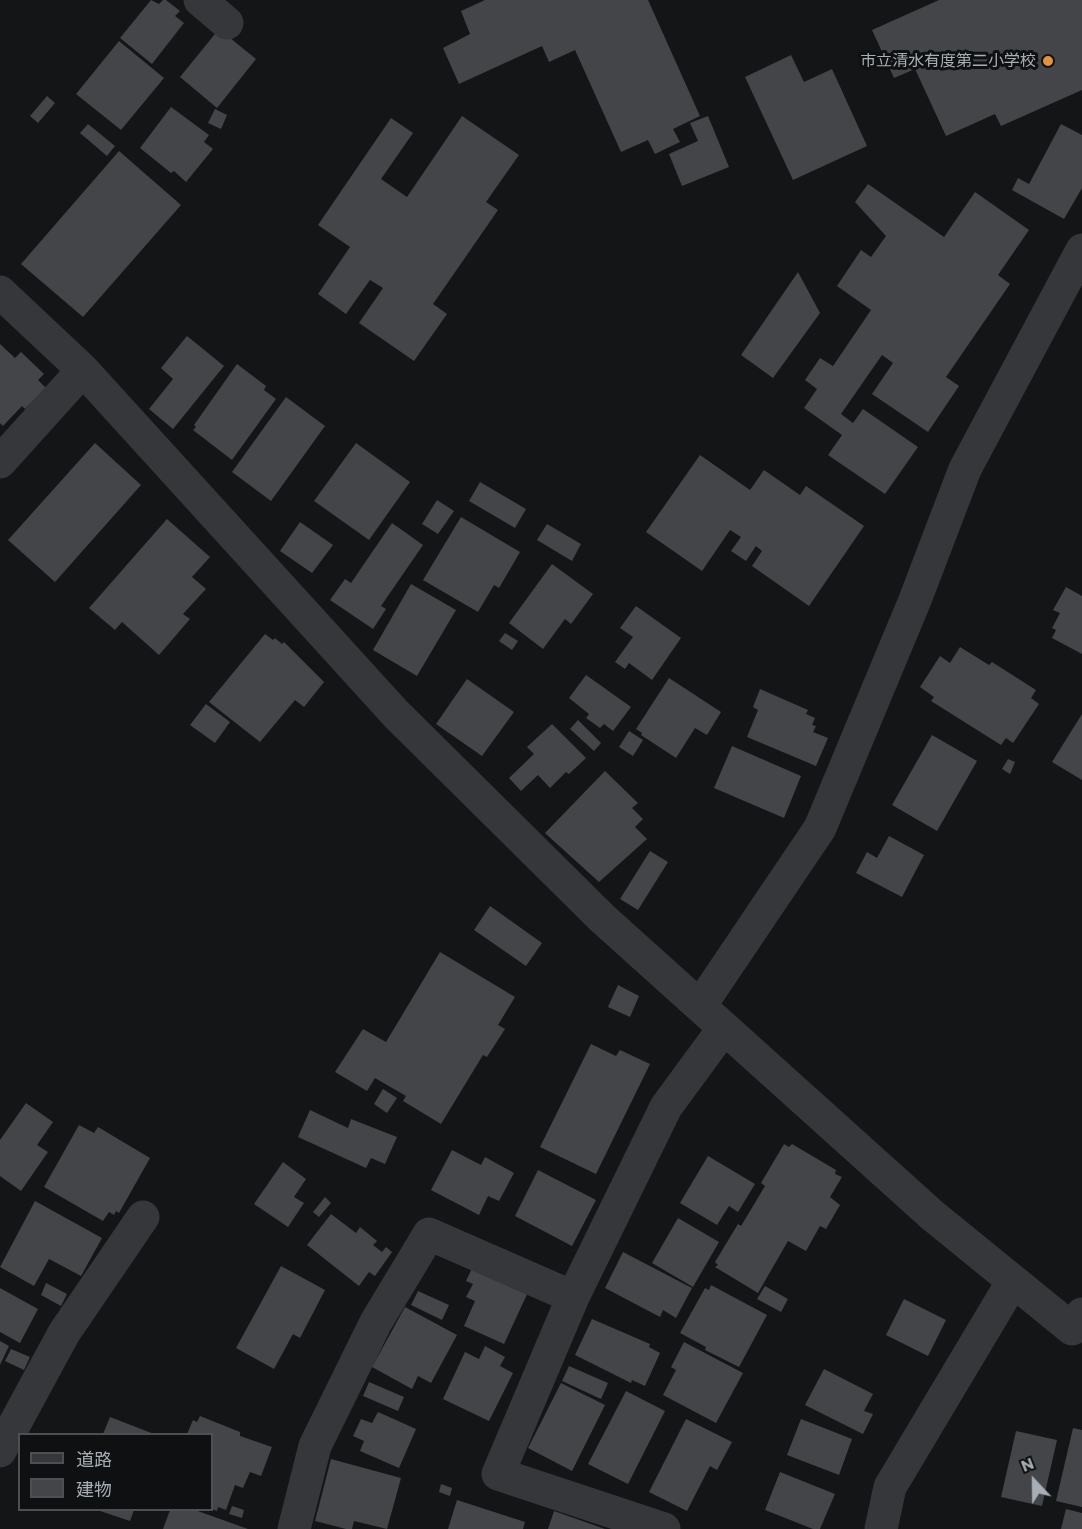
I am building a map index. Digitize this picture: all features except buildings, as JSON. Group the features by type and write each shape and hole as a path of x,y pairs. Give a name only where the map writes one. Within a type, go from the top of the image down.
{"street":[{"path":"200,0 228,22"},
{"path":"700,1006 820,828 915,600 965,469 1082,250"},
{"path":"1,295 83,370 396,714 602,918 932,1215 1013,1281 1078,1327"},
{"path":"0,462 83,370"},
{"path":"664,1529 498,1474 573,1297 666,1107 724,1028"},
{"path":"0,1451 64,1333 143,1217"},
{"path":"294,1529 315,1446 376,1322 429,1234 573,1297"},
{"path":"881,1529 890,1487 1013,1281"}],"place":[{"name":"市立清水有度第二小学校","path":"1048,61"}]}
